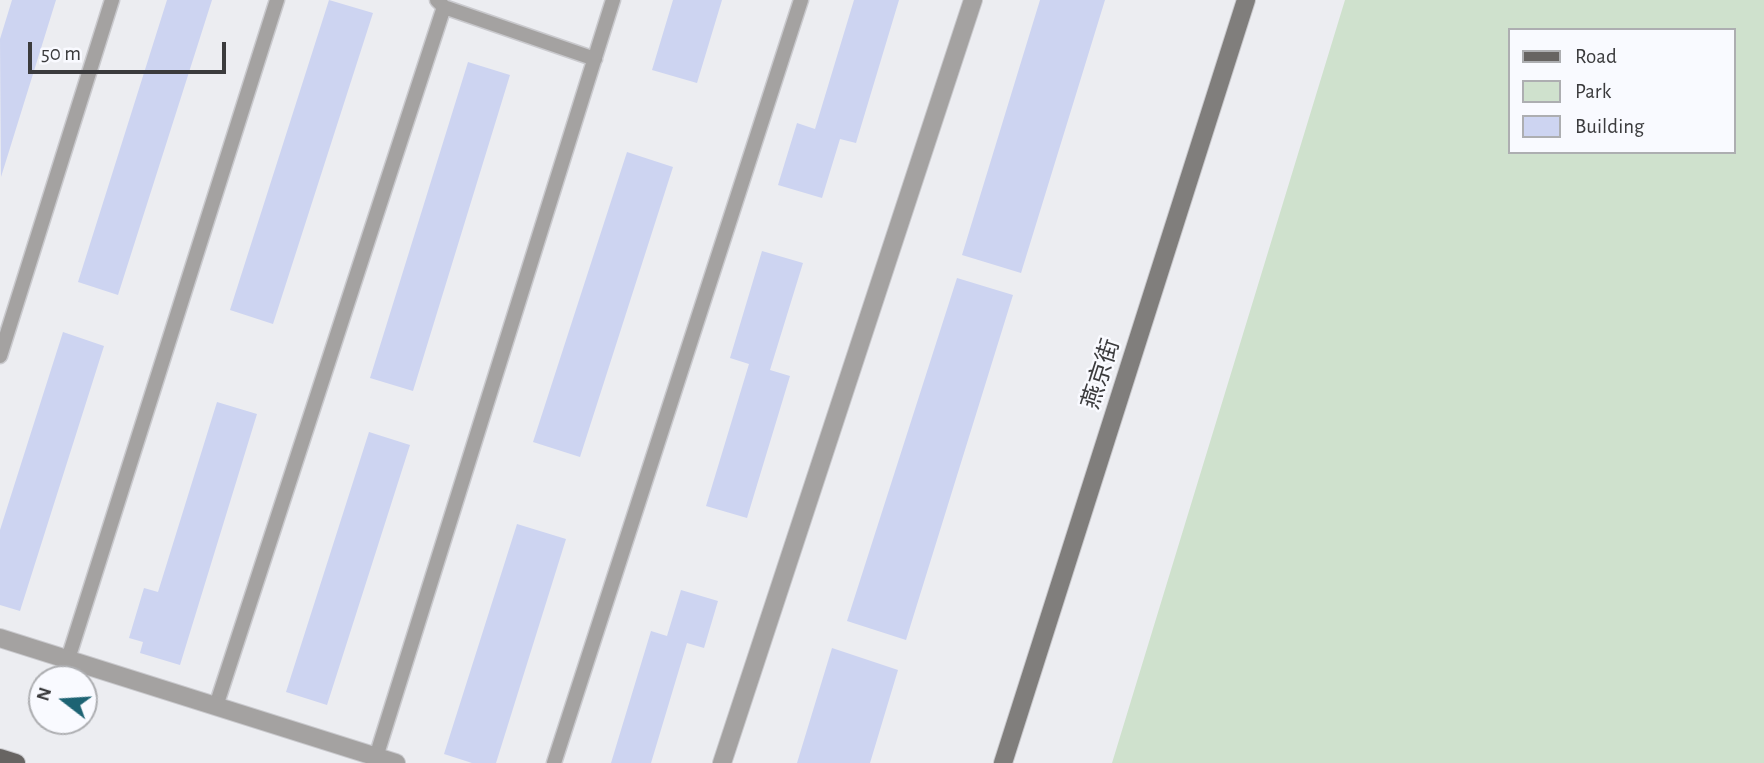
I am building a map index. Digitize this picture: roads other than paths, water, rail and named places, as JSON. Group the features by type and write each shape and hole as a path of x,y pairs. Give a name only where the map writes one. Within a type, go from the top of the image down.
{"main road":[{"name":"燕京街","path":"1003,763 1246,0"},
{"path":"0,758 16,763"}],"street":[{"path":"722,763 973,0"},
{"path":"0,638 396,763"}],"lane":[{"path":"0,356 112,0"},
{"path":"68,659 277,0"},
{"path":"376,757 613,0"},
{"path":"554,763 800,0"},
{"path":"216,706 441,4 595,59"}]}
